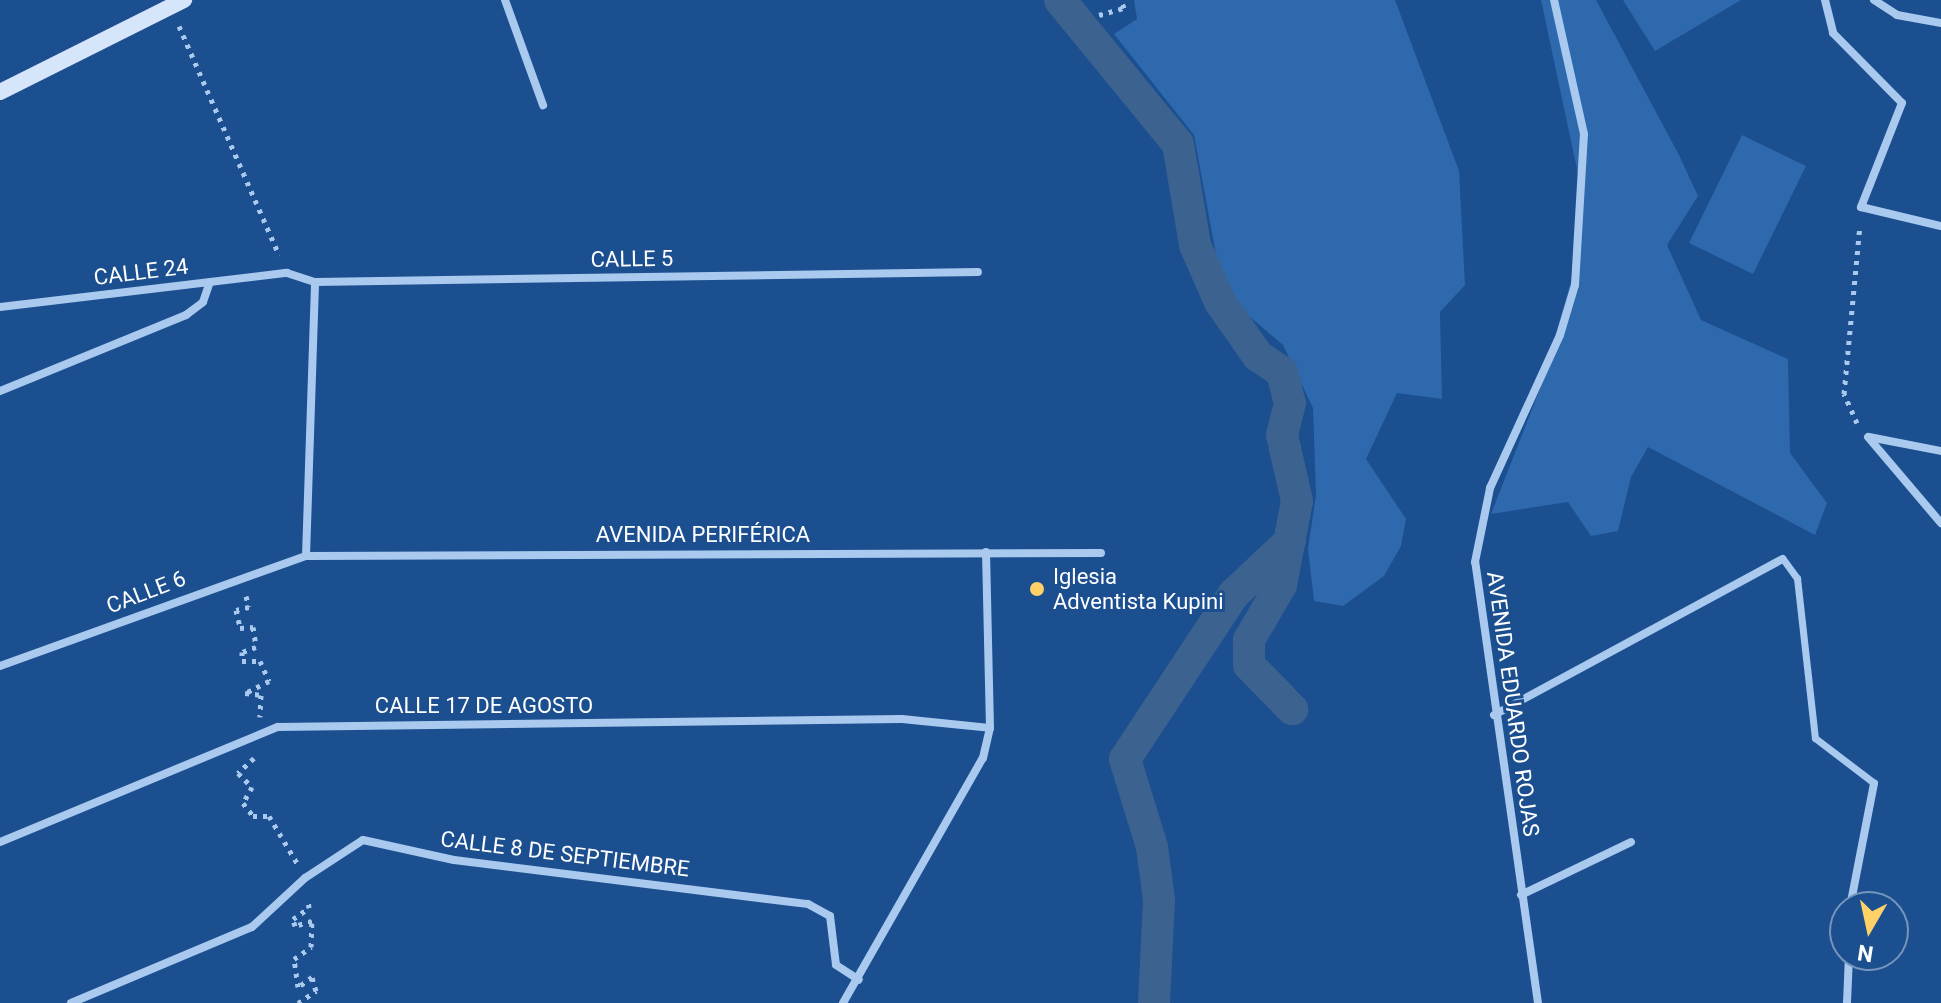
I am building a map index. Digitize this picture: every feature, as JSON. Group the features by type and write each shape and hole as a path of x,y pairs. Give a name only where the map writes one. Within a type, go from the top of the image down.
{"main road":[{"path":"0,92 177,3"}],"street":[{"path":"505,0 543,105"},
{"name":"AVENIDA EDUARDO ROJAS","path":"1538,1003 1494,715 1475,562 1482,516 1560,335 1585,191 1584,134 1554,0"},
{"path":"1825,0 1833,33 1902,103 1861,207 1941,226"},
{"path":"1874,0 1897,15 1941,23"},
{"name":"CALLE 5","path":"287,273 315,282 978,272"},
{"name":"CALLE 24","path":"0,307 287,273"},
{"path":"0,391 186,315 203,302 210,282"},
{"path":"306,556 315,282"},
{"path":"1868,437 1941,451"},
{"path":"1868,437 1941,523"},
{"path":"843,1003 976,776 990,728 986,552"},
{"name":"AVENIDA PERIFÉRICA","path":"306,556 1101,553"},
{"name":"CALLE 6","path":"0,666 306,556"},
{"path":"1494,715 1783,559 1797,578 1815,738 1874,783 1853,891"},
{"name":"CALLE 17 DE AGOSTO","path":"0,842 278,727 902,719 990,728"},
{"name":"CALLE 8 DE SEPTIEMBRE","path":"71,1003 252,927 305,878 363,840 381,840 454,860 808,904 830,916 836,965 859,980"},
{"path":"1521,895 1631,842"},
{"path":"1847,1003 1848,971"}],"path":[{"path":"1099,15 1124,8 1121,0"},
{"path":"177,3 287,273"},
{"path":"1861,207 1844,394 1868,437"},
{"path":"298,1003 316,991 312,977 298,987 294,959 311,947 312,921 295,926 293,919 309,908 305,878"}],"shaded area":[{"path":"1134,0 1395,0 1459,171 1465,285 1440,312 1442,399 1397,393 1366,459 1406,519 1401,546 1384,576 1343,606 1314,601 1308,549 1316,495 1313,408 1283,345 1236,305 1217,260 1194,135 1114,34 1137,19"},
{"path":"1541,0 1596,0 1679,155 1698,196 1667,245 1701,320 1788,359 1790,453 1827,503 1815,535 1648,447 1631,477 1618,531 1591,536 1568,502 1491,514 1540,389 1580,250 1581,188"},
{"path":"1623,0 1741,0 1655,51"},
{"path":"1742,135 1806,166 1753,274 1689,243"}],"waterway":[{"path":"1060,0 1178,144 1195,245 1220,302 1258,356 1282,372 1290,403 1282,435 1297,501 1281,585 1249,640 1249,665 1292,709"},
{"path":"1154,1003 1159,900 1152,847 1125,759 1234,594 1290,541"}],"place":[{"name":"Iglesia Adventista Kupini","path":"1037,589"}]}
